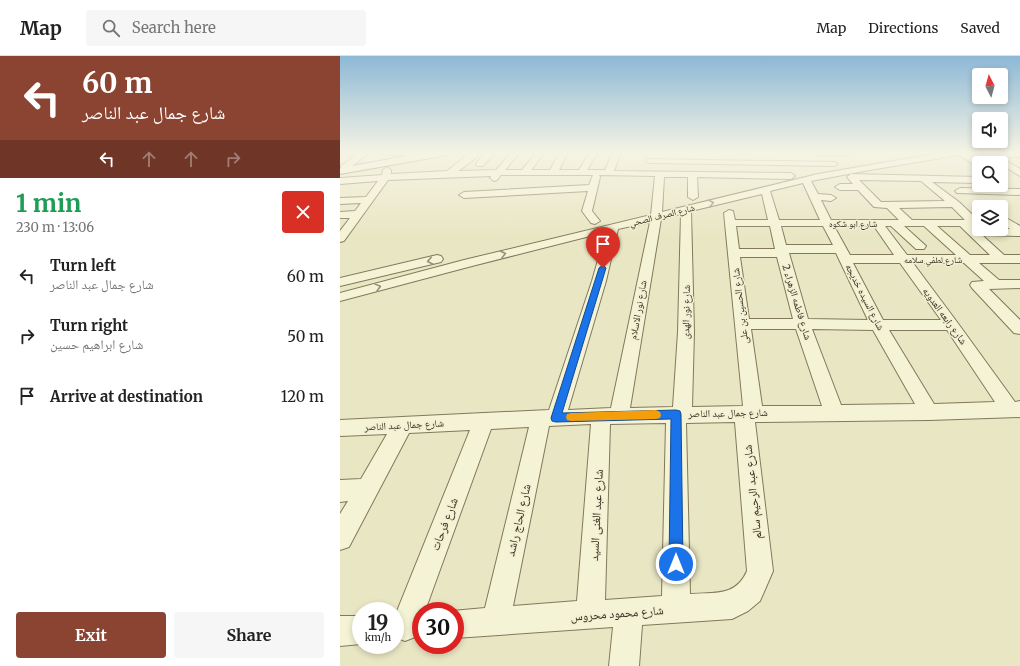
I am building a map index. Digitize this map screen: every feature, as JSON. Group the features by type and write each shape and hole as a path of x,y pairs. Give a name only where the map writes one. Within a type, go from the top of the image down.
{"street":[{"path":"342,234 383,180"},
{"path":"484,194 492,180"},
{"path":"464,195 484,194 524,180"},
{"path":"527,180 559,190 593,188"},
{"path":"559,190 563,180"},
{"path":"595,180 587,211 604,222"},
{"name":"شارع نور الاسلام","path":"610,416 659,180"},
{"name":"شارع نور الهدى","path":"676,609 679,414 686,332 686,200 691,180"},
{"name":"شارع الحسين بن على","path":"728,180 732,191 730,222 742,324 748,413"},
{"path":"758,180 769,182"},
{"name":"شارع الصرف الصحي","path":"340,297 466,258 654,210 686,200 775,180"},
{"name":"شارع الصرف الصحي","path":"732,191 769,182 785,180"},
{"name":"شارع السيده خديجه","path":"812,180 814,198 842,254 878,325 929,412"},
{"path":"854,180 879,205 893,208 928,211"},
{"path":"879,180 888,186"},
{"path":"914,180 936,189 972,220"},
{"path":"921,183 935,180"},
{"name":"شارع فاطمه الزهراء 2","path":"769,182 774,223 781,251 802,324 834,413"},
{"path":"840,187 861,187"},
{"path":"362,190 376,189"},
{"path":"936,189 972,191"},
{"path":"1006,192 1020,202"},
{"path":"1008,192 1020,192"},
{"path":"814,198 831,198"},
{"path":"858,198 872,198"},
{"path":"340,201 368,200"},
{"name":"شارع الصرف الصحي","path":"654,210 686,200"},
{"path":"866,210 968,202"},
{"path":"893,208 910,224"},
{"path":"340,215 358,214"},
{"path":"1008,216 1014,216"},
{"name":"شارع ابو شكوه","path":"730,222 928,224 972,220"},
{"name":"شارع الصرف الصحي","path":"580,224 604,222"},
{"name":"شارع الحاج راشد","path":"496,621 549,418 599,281 604,222"},
{"path":"1008,223 1020,232"},
{"name":"شارع رابعه العدويه","path":"877,224 1015,409"},
{"path":"895,224 920,246"},
{"path":"928,224 995,284"},
{"path":"1008,232 1020,232"},
{"path":"984,236 1001,259"},
{"name":"شارع لطفي سلامه","path":"733,253 781,251 904,259 1020,259"},
{"path":"340,282 449,256"},
{"path":"1020,284 980,284 978,286 1013,316 1020,329"},
{"path":"742,324 952,325"},
{"name":"شارع جمال عبد الناصر","path":"340,428 549,418 679,414 929,412 1015,409"},
{"name":"شارع عبد الرحيم سالم","path":"748,413 760,571"},
{"name":"شارع عبد الغنى السيد","path":"590,615 610,416"},
{"name":"شارع فرحات","path":"407,627 484,421"},
{"path":"340,538 403,425"},
{"path":"340,491 367,489"},
{"name":"شارع محمود محروس","path":"464,623 732,605 744,599 755,586 760,571"},
{"path":"624,666 629,612"},
{"path":"340,631 352,630"}],"slow traffic":[{"path":"571,417 656,415"}],"route":[{"path":"603,268 556,418 676,414 676,564"}]}
